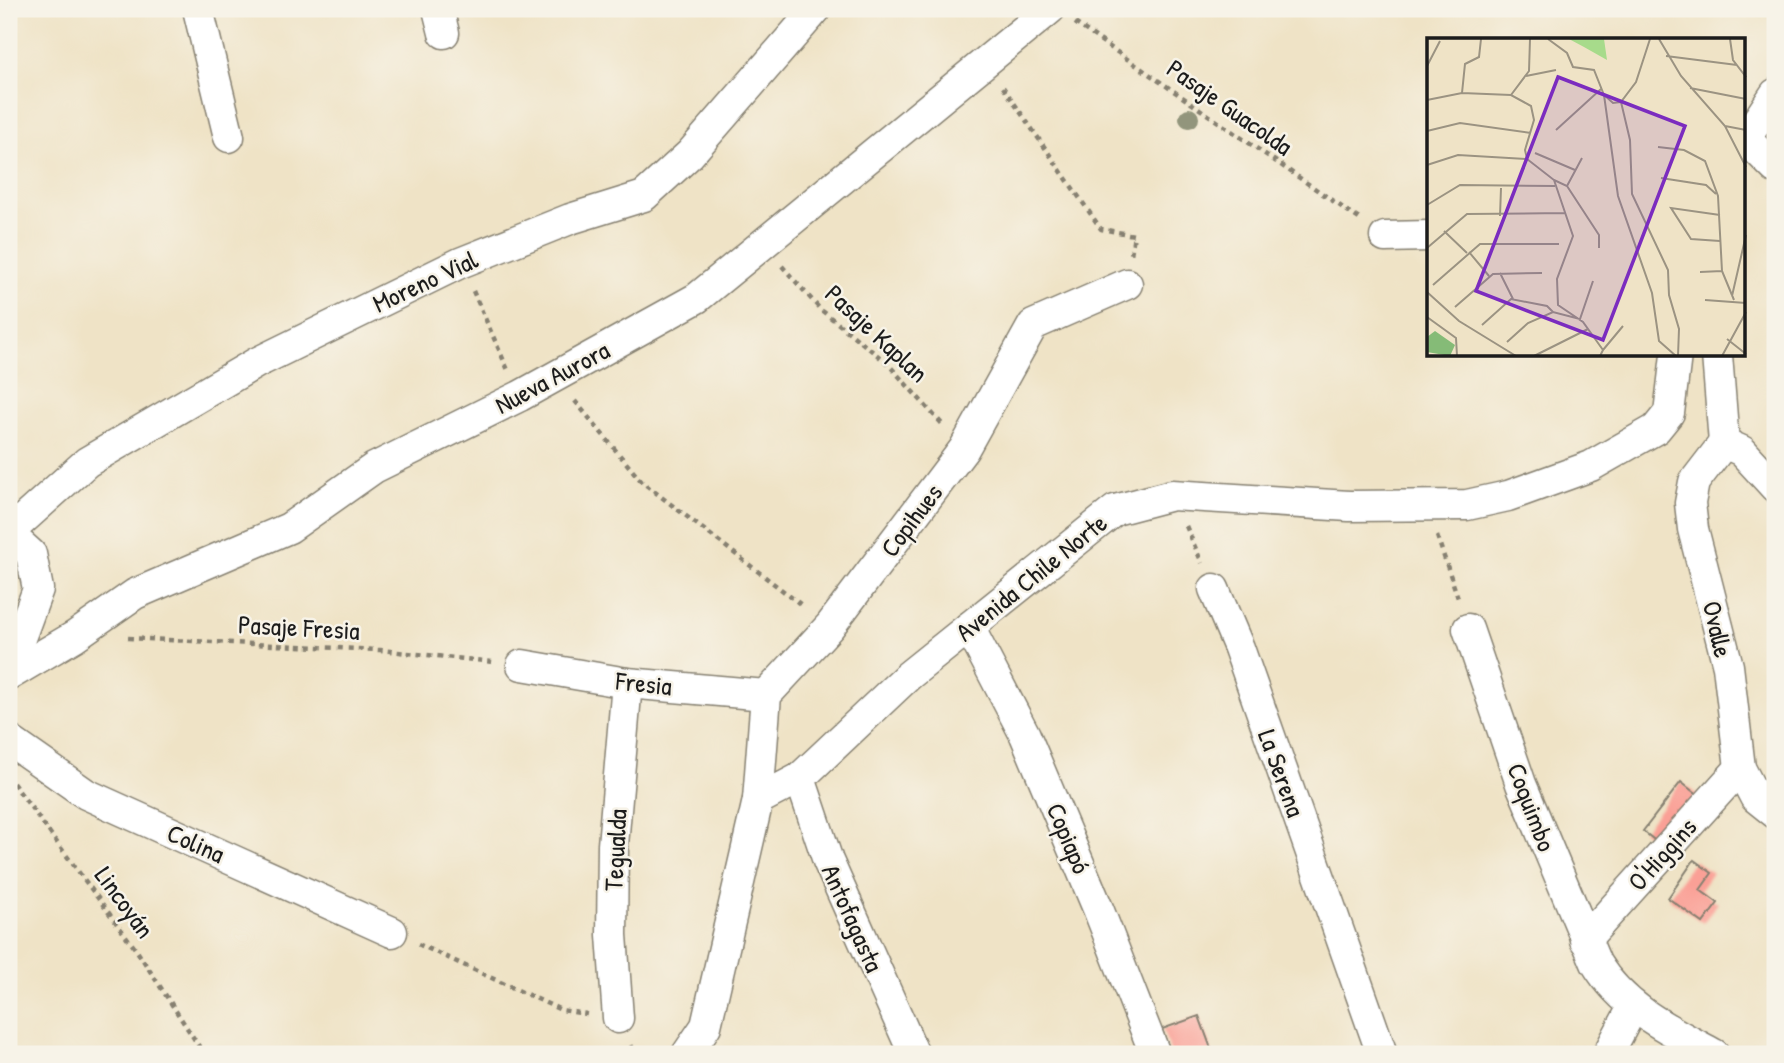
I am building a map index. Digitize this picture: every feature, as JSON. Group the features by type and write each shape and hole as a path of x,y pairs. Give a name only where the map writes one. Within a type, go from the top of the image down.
{"street":[{"path":"198,9 229,137"},
{"name":"Moreno Vial","path":"9,533 87,462 256,363 460,262 570,219 644,195 690,153 816,9"},
{"name":"Nueva Aurora","path":"9,675 75,636 135,594 289,528 374,468 520,396 697,298 986,61 1058,13"},
{"path":"1746,138 1775,94"},
{"path":"1746,140 1775,168"},
{"path":"1385,237 1427,236"},
{"name":"Copihues","path":"766,695 830,626 964,449 1032,325 1127,284"},
{"name":"Avenida Chile Norte","path":"758,800 800,778 908,676 1115,510 1172,495 1349,506 1467,505 1508,496 1591,466 1656,429 1669,413 1676,357"},
{"path":"1717,357 1724,443 1742,451 1775,487"},
{"name":"Ovalle","path":"1724,443 1695,482 1690,503 1728,666 1740,768 1755,797 1775,813"},
{"path":"9,533 31,554 38,589 9,668"},
{"name":"La Serena","path":"1214,589 1239,648 1382,1054"},
{"name":"Copiapó","path":"969,627 1025,735 1099,911 1155,1054"},
{"name":"Coquimbo","path":"1468,629 1521,784 1585,940 1610,986 1633,1007 1714,1054"},
{"name":"Fresia","path":"522,665 627,683 766,695"},
{"name":"Tegualda","path":"618,1018 612,935 613,845 627,683"},
{"path":"687,1054 706,1026 758,800 766,695"},
{"name":"Colina","path":"9,740 86,794 392,932"},
{"name":"O'Higgins","path":"1585,940 1740,768"},
{"name":"Antofagasta","path":"800,778 828,861 914,1054"},
{"path":"1608,1054 1633,1007"}],"path":[{"name":"Pasaje Guacolda","path":"1058,13 1385,237"},
{"path":"986,61 1101,229 1133,235 1127,284"},
{"name":"Pasaje Kaplan","path":"763,245 820,309 887,363 964,449"},
{"path":"460,262 520,396"},
{"path":"554,376 642,482 830,626"},
{"path":"1172,495 1214,589"},
{"path":"1427,505 1468,629"},
{"name":"Pasaje Fresia","path":"75,636 380,650 522,665"},
{"name":"Lincoyán","path":"9,778 137,951 204,1054"},
{"path":"392,932 561,1010 618,1018 635,1054"}],"building":[{"path":"1681,782 1700,797 1662,846 1643,831"},
{"path":"1694,860 1712,873 1700,890 1718,903 1703,923 1668,898"},
{"path":"1199,1016 1213,1054 1171,1054 1162,1029"}]}
